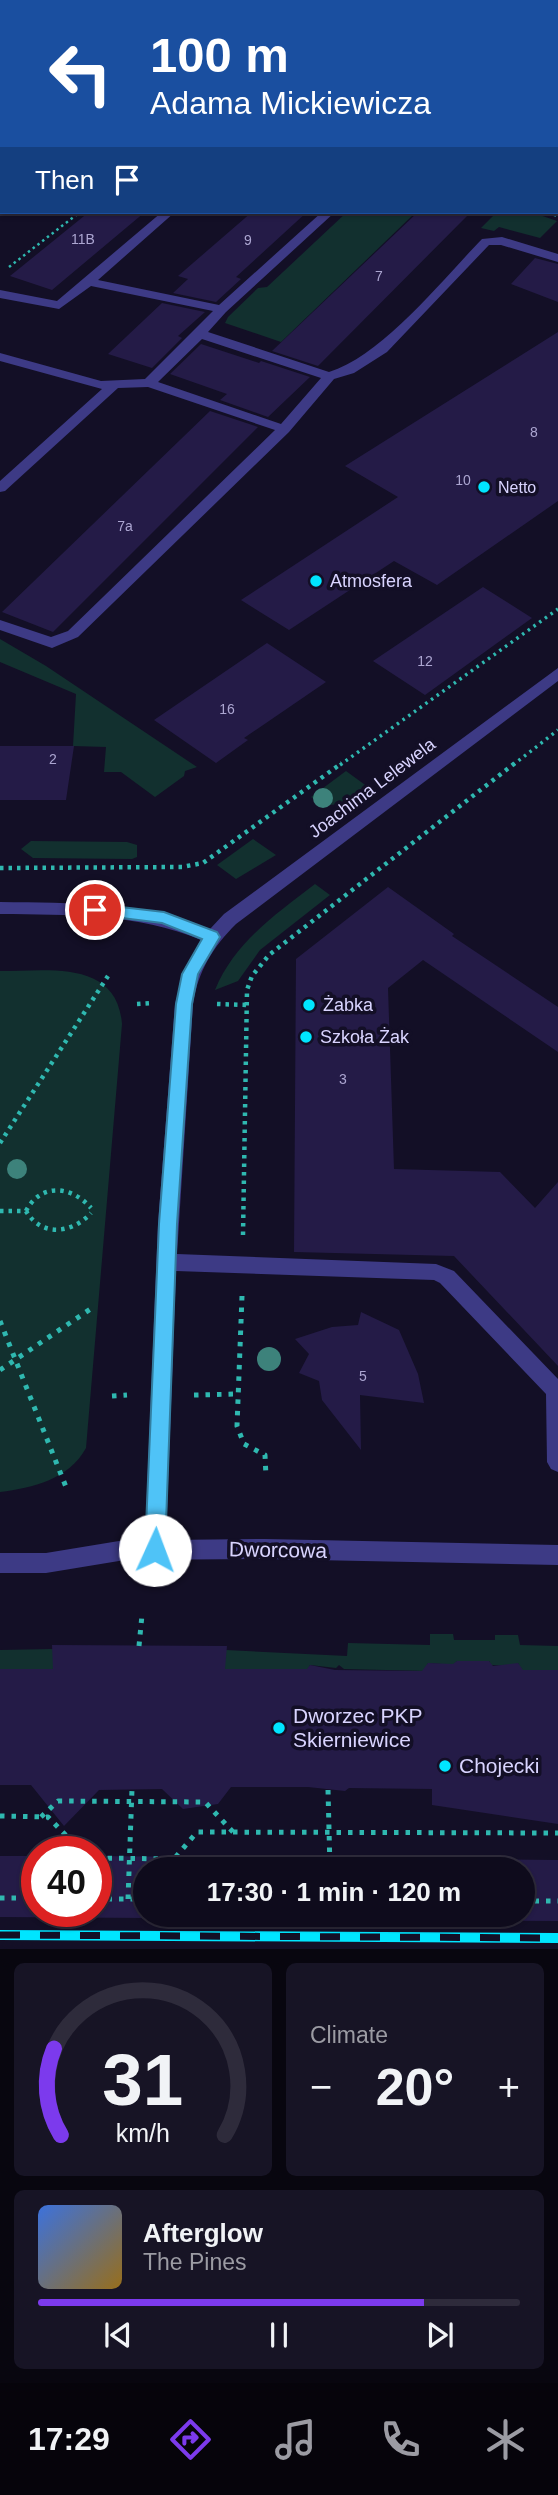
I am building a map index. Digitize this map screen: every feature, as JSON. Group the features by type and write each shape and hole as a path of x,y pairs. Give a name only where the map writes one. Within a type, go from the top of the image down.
{"street":[{"path":"0,294 59,305 167,214"},
{"path":"149,383 222,309 327,214"},
{"path":"200,334 328,376 349,370 382,349 486,242 502,241 558,258"},
{"path":"89,282 222,309"},
{"path":"0,357 113,386 149,383 284,429"},
{"path":"0,625 44,642 67,639 284,429 328,376"},
{"path":"0,488 113,386"},
{"name":"Joachima Lelewela","path":"155,1550 167,1262 186,990 200,954 212,937 253,900 558,673"},
{"path":"0,908 142,913 179,922 212,937"},
{"path":"167,1262 436,1272 447,1276 557,1390 558,1462"},
{"name":"Dworcowa","path":"0,1563 46,1563 125,1550 265,1549 558,1555"}],"path":[{"path":"0,274 77,214"},
{"path":"0,868 182,867 203,863 558,610"},
{"path":"248,983 269,955 558,730"},
{"path":"0,1143 108,976"},
{"path":"137,1003 160,1003"},
{"path":"209,1004 247,1005"},
{"path":"0,1211 26,1210 37,1196 57,1189 81,1197 91,1210 77,1226 60,1230 41,1226 28,1216 26,1210"},
{"path":"0,1370 92,1308"},
{"path":"0,1321 68,1492"},
{"path":"190,1395 238,1394"},
{"path":"112,1396 135,1395"},
{"path":"139,1646 142,1615"},
{"path":"128,1899 132,1790"},
{"path":"328,1790 330,1857"},
{"path":"41,1816 58,1801 205,1801 233,1832"},
{"path":"0,1816 48,1817 66,1836"},
{"path":"112,1858 174,1859 197,1832 558,1833"},
{"path":"0,1898 21,1898"},
{"path":"112,1899 133,1899"},
{"path":"535,1901 558,1901"}],"green space":[{"path":"345,214 414,214 281,342 225,323 258,288 267,287"},
{"path":"495,214 537,214 557,221 540,238 499,227 494,231 481,228"},
{"path":"0,639 46,666 197,767 185,771 184,776 155,797 121,772 104,772 106,747 73,746 76,694 0,662"},
{"path":"346,771 368,787 334,805 311,797"},
{"path":"253,839 276,855 236,879 217,865"},
{"path":"31,841 127,842 137,845 137,857 33,858 21,849"},
{"path":"315,884 330,895 260,950 238,981 215,990 223,973 245,944 271,918"},
{"path":"0,971 58,971 77,973 94,979 108,988 117,1003 122,1024 86,1448 70,1467 49,1480 0,1492"},
{"path":"430,1634 453,1634 454,1640 495,1640 495,1635 518,1635 520,1645 558,1646 558,1670 520,1670 518,1663 512,1666 491,1665 489,1661 457,1661 455,1665 428,1663 426,1671 344,1669 339,1665 336,1668 310,1665 308,1669 224,1669 226,1650 347,1656 348,1643 430,1645"},
{"path":"54,1649 53,1669 0,1669 0,1650"}],"building":[{"path":"87,214 143,214 52,290 10,276"},
{"path":"250,214 305,214 236,277 241,279 216,302 173,293 188,279 178,276"},
{"path":"416,214 469,214 318,366 272,351"},
{"path":"535,258 558,264 558,302 511,284"},
{"path":"162,303 205,312 178,336 182,338 152,368 108,354"},
{"path":"558,332 558,501 437,585 394,561 289,630 241,600 398,497 345,466"},
{"path":"201,344 310,377 268,417 220,400 227,394 170,374"},
{"path":"210,411 258,427 53,632 2,612"},
{"path":"483,587 532,618 425,695 373,661"},
{"path":"267,643 326,682 244,738 248,740 216,763 154,720"},
{"path":"0,746 74,746 66,800 0,800"},
{"path":"388,887 454,934 452,936 558,1007 558,1052 423,960 388,988 394,1169 500,1172 535,1208 558,1182 558,1366 454,1256 294,1252 296,959"},
{"path":"361,1312 399,1330 418,1374 424,1403 360,1395 361,1450 322,1400 319,1381 299,1373 309,1354 295,1339 332,1327 358,1325"},
{"name":"Dworzec PKP Skierniewice","path":"52,1645 227,1646 225,1669 307,1669 310,1665 335,1670 422,1671 428,1663 489,1661 493,1666 518,1663 523,1670 558,1670 558,1824 432,1805 432,1789 349,1788 345,1791 308,1787 231,1787 218,1804 183,1809 162,1789 99,1790 64,1826 31,1785 0,1785 0,1669 53,1669"},
{"path":"0,1856 21,1856 21,1917 0,1917"},
{"path":"112,1856 212,1857 133,1857 133,1918 112,1918"},
{"path":"535,1860 558,1860 558,1921 535,1921"}],"railway":[{"path":"0,1935 558,1938"}],"place":[{"name":"Netto","path":"484,487"},
{"name":"Atmosfera","path":"316,581"},
{"name":"Żabka","path":"309,1005"},
{"name":"Szkoła Żak","path":"306,1037"},
{"name":"Dworzec PKP Skierniewice","path":"279,1728"},
{"name":"Chojecki","path":"445,1766"}],"route":[{"path":"95,910 142,913 164,918 212,937 190,974 184,1004 168,1224 155,1550"}]}
